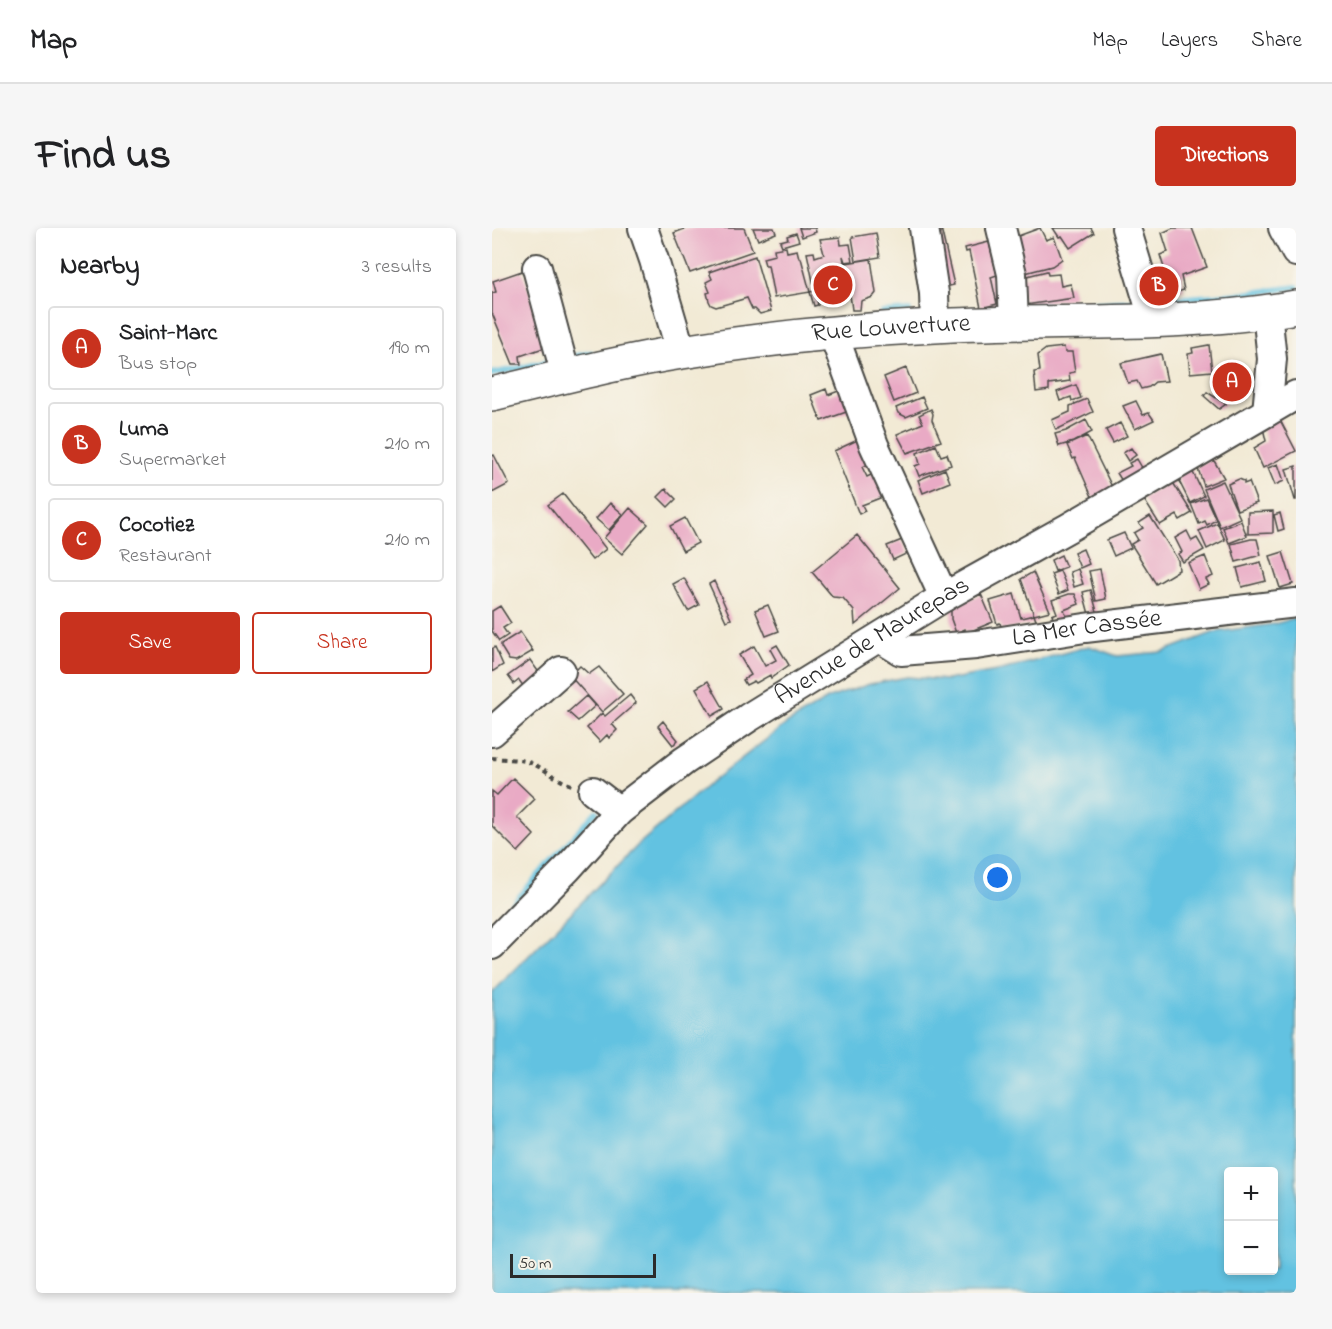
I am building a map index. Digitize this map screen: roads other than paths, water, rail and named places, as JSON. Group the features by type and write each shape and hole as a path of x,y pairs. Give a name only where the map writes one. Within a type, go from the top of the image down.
{"main road":[{"name":"Rue Louverture","path":"492,394 563,365 678,342 755,341 833,333 934,316 1150,308 1182,320 1281,309"}],"street":[{"path":"643,228 678,342"},
{"path":"924,228 934,293 934,316"},
{"path":"1000,228 1012,274 1014,313"},
{"path":"1126,228 1150,308"},
{"path":"1283,228 1296,252"},
{"path":"537,268 563,365"},
{"path":"1268,412 1272,358 1281,309"},
{"path":"833,333 874,445 939,589"},
{"name":"Avenue de Maurepas","path":"492,945 620,811 684,761 748,718 880,638 939,589 1068,528 1296,395"},
{"name":"La Mer Cassée","path":"880,638 901,651 976,645 1085,628 1296,603"},
{"path":"493,729 561,671"},
{"path":"593,791 620,811"}],"water":[{"path":"1296,618 1296,1293 492,1293 492,993 640,843 710,783 786,724 829,698 870,684 907,677 947,680 1002,670 1089,646 1117,656 1162,652 1215,632 1274,624"}],"waterway":[{"path":"1156,300 1243,294 1296,287"},
{"path":"1036,307 1140,301"},
{"path":"883,313 909,311"},
{"path":"569,358 591,353"},
{"path":"492,374 553,361"},
{"path":"503,915 596,812"}],"place":[{"name":"Cocotiez","path":"833,285"},
{"name":"Luma","path":"1159,286"},
{"name":"Saint-Marc","path":"1232,382"}]}
